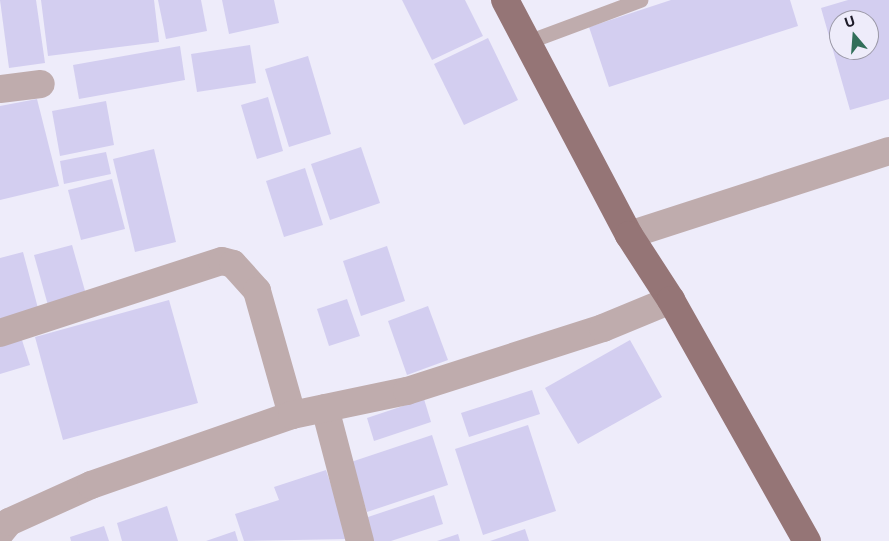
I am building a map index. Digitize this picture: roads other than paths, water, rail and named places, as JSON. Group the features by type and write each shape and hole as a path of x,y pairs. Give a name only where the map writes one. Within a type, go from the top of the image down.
{"main road":[{"path":"505,0 629,235 671,300 807,541"}],"street":[{"path":"0,89 41,84"},
{"path":"629,235 889,151"},
{"path":"0,333 222,261 233,264 257,291 292,414"},
{"path":"0,533 9,522 91,485 292,414 407,391 603,328 671,300"},
{"path":"324,408 360,541"}],"lane":[{"path":"527,42 640,0"}]}
